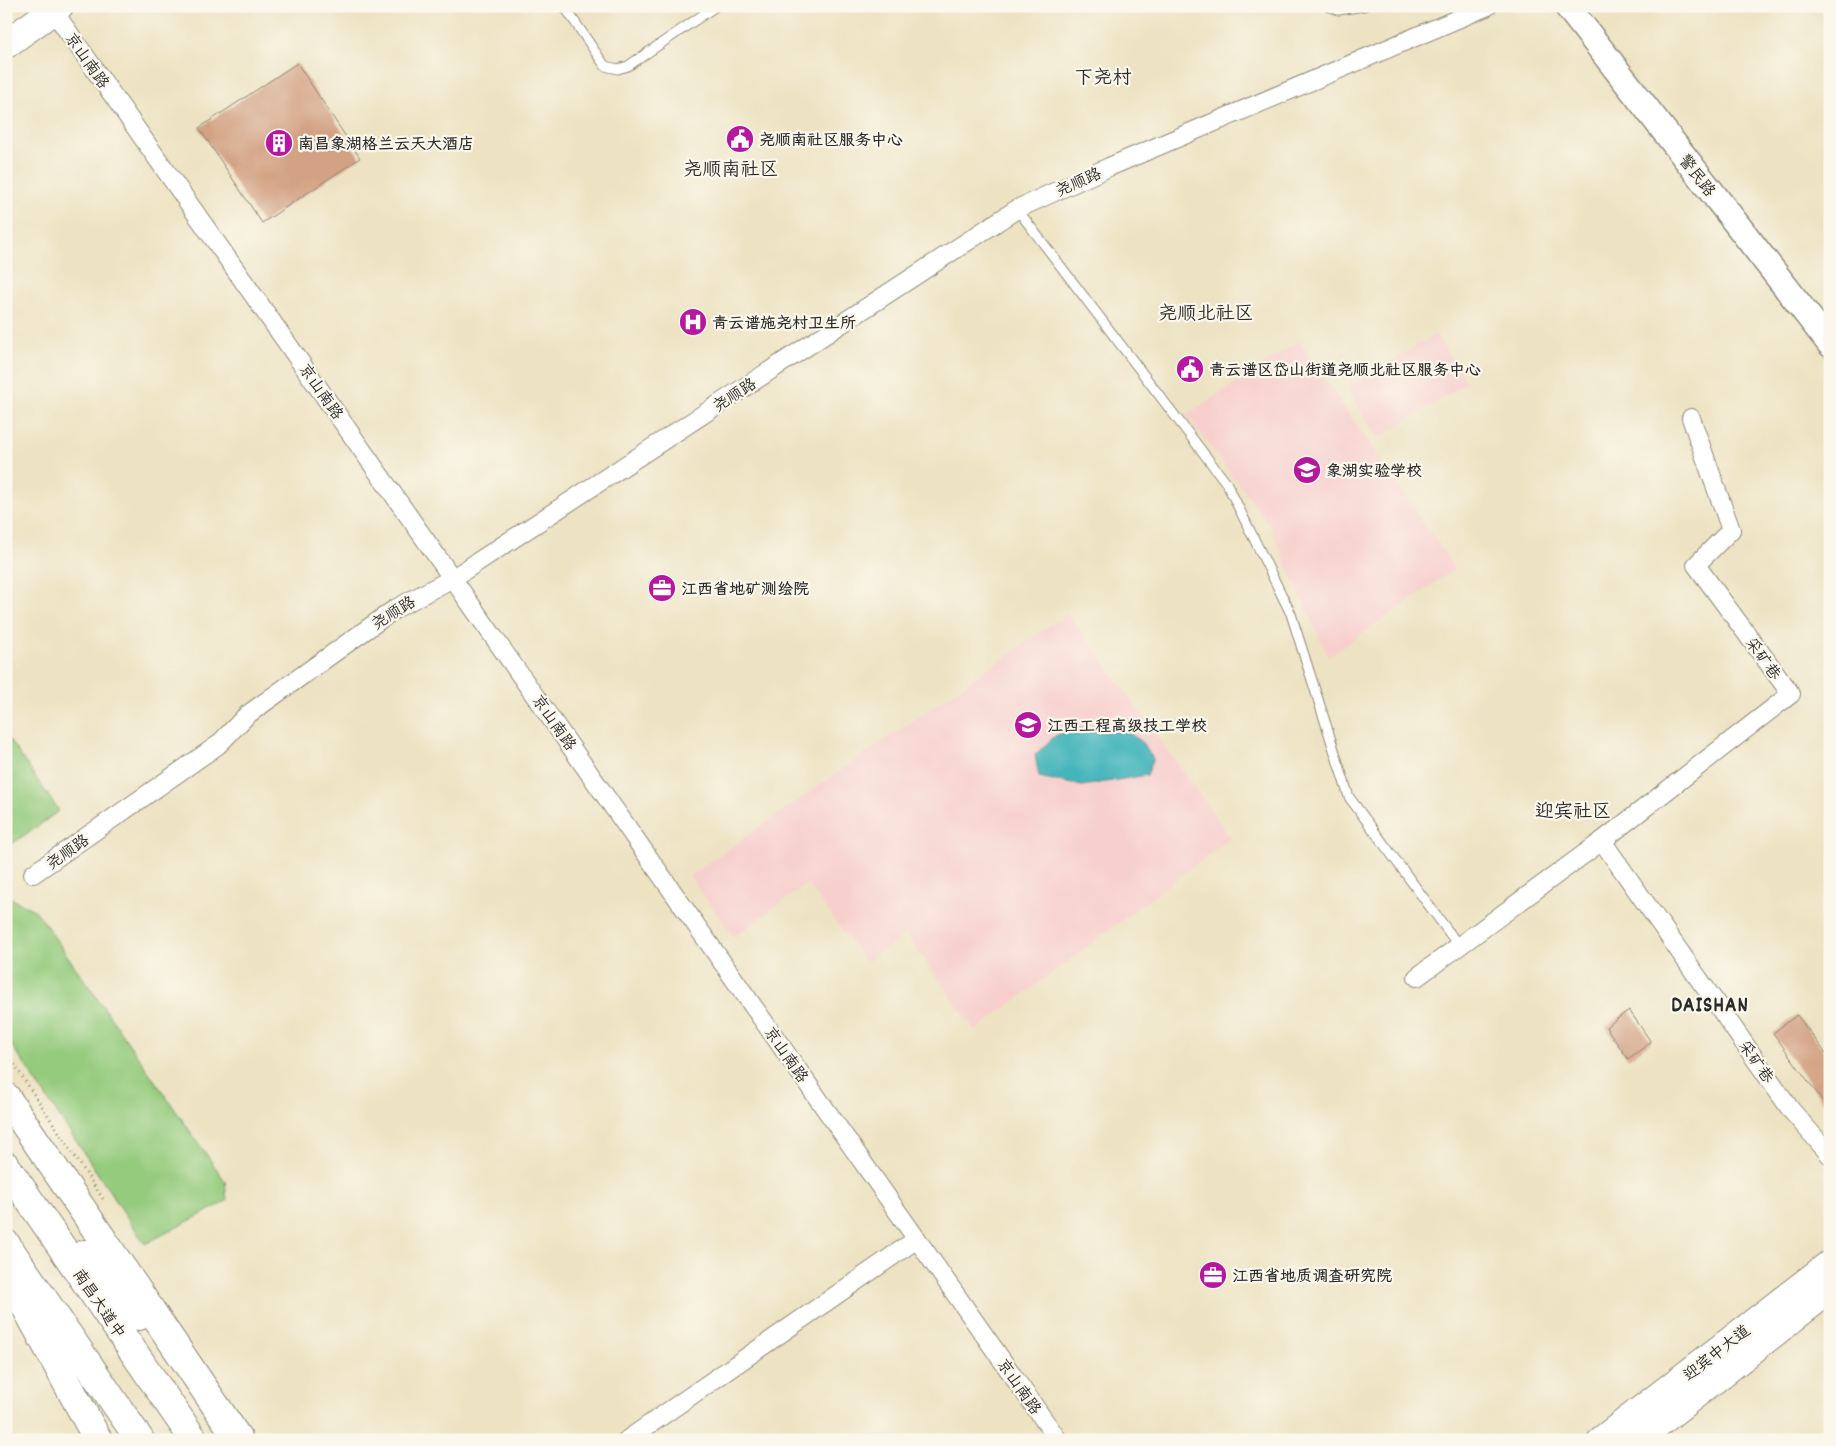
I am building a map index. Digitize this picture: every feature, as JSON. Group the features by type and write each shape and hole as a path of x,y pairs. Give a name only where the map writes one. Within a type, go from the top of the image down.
{"main road":[{"path":"6,25 49,7"},
{"path":"6,44 49,7"},
{"path":"6,1097 239,1440"},
{"path":"6,1164 222,1414"},
{"name":"南昌大道中","path":"6,1164 194,1440"},
{"path":"6,1244 140,1440"},
{"name":"迎宾中大道","path":"1602,1440 1830,1264"},
{"path":"6,1271 97,1440"},
{"name":"迎宾中大道","path":"1637,1440 1830,1289"},
{"path":"6,1311 97,1440"}],"street":[{"name":"尧顺路","path":"33,874 218,744 247,715 395,609 453,578 1018,209 1118,164 1488,6"},
{"name":"警民路","path":"1567,6 1830,344"},
{"name":"京山南路","path":"49,7 453,578 1058,1440"},
{"name":"采矿巷","path":"1416,977 1602,841 1791,694 1696,565 1731,530 1691,418"},
{"name":"采矿巷","path":"1602,841 1791,1110 1830,1156"},
{"path":"628,1440 917,1239"}],"lane":[{"path":"564,6 604,66 618,69 628,66 716,6"},
{"path":"1328,6 1338,10 1364,6"},
{"path":"1018,209 1227,484 1291,614 1349,797 1459,946"}],"shaded area":[{"path":"1436,334 1467,383 1378,438 1347,388"},
{"name":"象湖实验学校","path":"1299,341 1455,569 1328,657 1269,524 1186,415"},
{"name":"江西工程高级技工学校","path":"1068,613 1231,838 975,1031 906,934 866,962 807,884 734,937 689,876"}],"green space":[{"path":"6,735 59,811 6,848"},
{"path":"6,896 36,911 225,1181 227,1201 145,1244 6,1037"}],"water":[{"path":"1074,728 1101,732 1124,730 1141,741 1153,759 1147,775 1082,786 1039,777 1035,755 1055,736"}],"building":[{"name":"南昌象湖格兰云天大酒店","path":"297,63 360,158 262,223 199,128"},
{"path":"1629,1010 1651,1042 1628,1059 1606,1027"},
{"path":"1797,1015 1830,1059 1830,1111 1773,1033"}],"place":[{"name":"尧顺南社区服务中心","path":"740,139"},
{"name":"南昌象湖格兰云天大酒店","path":"279,143"},
{"name":"青云谱施尧村卫生所","path":"693,322"},
{"name":"青云谱区岱山街道尧顺北社区服务中心","path":"1190,369"},
{"name":"象湖实验学校","path":"1307,470"},
{"name":"江西省地矿测绘院","path":"662,588"},
{"name":"江西工程高级技工学校","path":"1028,725"},
{"name":"江西省地质调查研究院","path":"1213,1275"}],"district":[{"name":"下尧村","path":"1103,76"},
{"name":"尧顺南社区","path":"731,168"},
{"name":"尧顺北社区","path":"1206,312"},
{"name":"迎宾社区","path":"1573,810"},
{"name":"DAISHAN","path":"1710,1004"}]}
